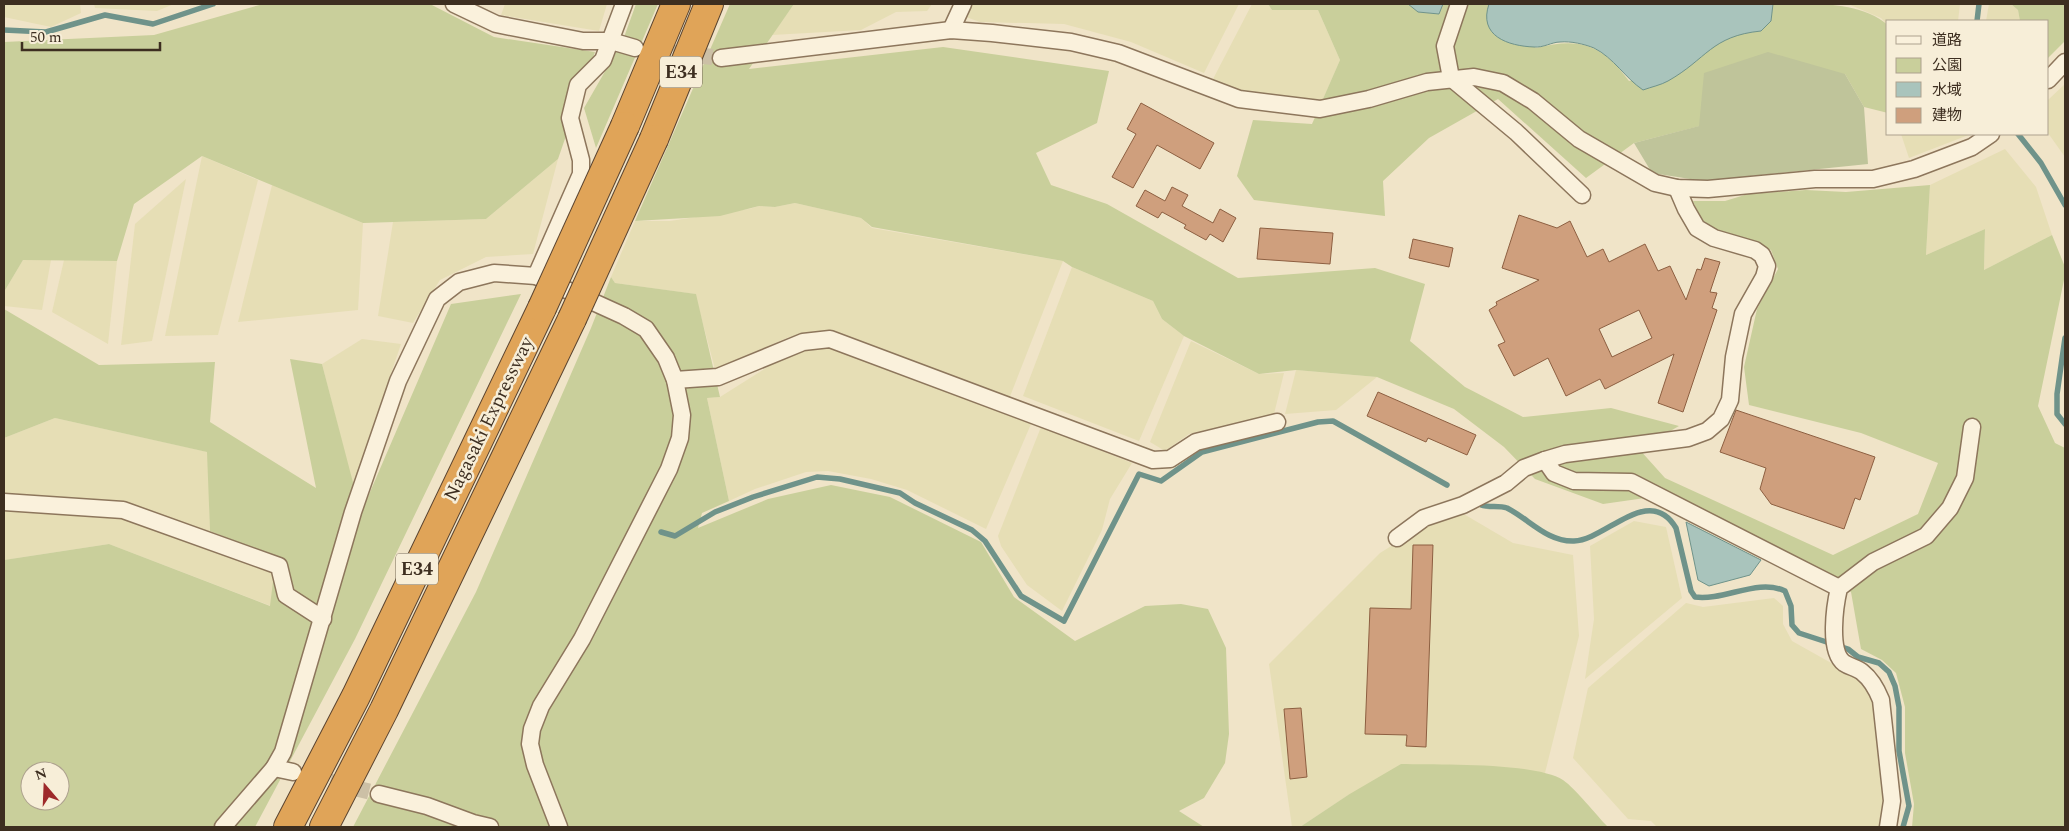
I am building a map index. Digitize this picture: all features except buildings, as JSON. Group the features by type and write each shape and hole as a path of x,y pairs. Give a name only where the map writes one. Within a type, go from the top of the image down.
{"highway":[{"name":"Nagasaki Expressway","path":"288,827 356,696 542,308 625,126 676,4"},
{"name":"Nagasaki Expressway","path":"324,827 384,710 572,319 654,139 708,4"}],"street":[{"path":"454,4 496,24 583,40 611,41 635,48"},
{"path":"536,276 581,174 582,160 570,118 578,85 603,60 624,4"},
{"path":"951,30 963,4"},
{"path":"1459,4 1445,46 1451,78 1516,132 1582,195"},
{"path":"721,58 951,30 1032,37 1081,44 1118,53 1239,99 1283,106 1320,108 1369,99 1427,82 1474,77 1503,83 1533,102 1579,139 1655,184 1677,188 1708,189 1815,179 1873,179 1914,169 1972,147 1990,135"},
{"path":"2049,79 2065,62"},
{"path":"1397,538 1424,518 1463,505 1506,483 1524,468 1545,460 1565,454 1688,438 1707,430 1721,419 1730,400 1734,357 1743,314 1764,277 1767,266 1762,255 1755,250 1714,238 1697,228 1677,188"},
{"path":"223,827 274,768 283,752 353,512 398,381 437,299 459,282 494,272 536,276 624,316 646,329 666,358 675,380 682,415 680,438 669,469 582,639 542,706 532,729 530,744 535,765 559,827"},
{"path":"675,380 718,377 802,342 830,339 1153,460 1170,459 1196,442 1277,422"},
{"path":"1888,827 1892,801 1882,700 1875,686 1862,672 1843,662 1837,648 1834,608 1839,588 1873,562 1926,536 1950,508 1965,478 1972,427"},
{"path":"1545,460 1554,473 1574,482 1631,482 1839,588"},
{"path":"4,502 123,510 279,566 286,595 323,619"},
{"path":"274,768 293,772"},
{"path":"379,794 427,806 490,827"}],"shaded area":[{"path":"4,4 80,4 81,13 51,27 4,17"},
{"path":"94,4 174,4 157,11 95,8"},
{"path":"505,4 607,4 599,31 501,15"},
{"path":"794,4 932,4 927,11 896,12 861,30 772,35"},
{"path":"972,4 1239,4 1204,73 1131,42 1064,24 980,22 966,17"},
{"path":"1252,4 1268,4 1272,10 1318,10 1340,60 1323,99 1272,101 1212,81"},
{"path":"1848,4 1960,4 1958,20 1886,20 1886,23 1881,18"},
{"path":"1989,4 2011,4 2018,10 2020,20 1986,20"},
{"path":"2065,84 2065,157 2049,134 2049,99"},
{"path":"1901,135 1968,135 1909,158"},
{"path":"2005,149 2036,187 2052,235 1984,270 1985,229 1926,255 1930,185"},
{"path":"202,156 258,180 218,335 165,336"},
{"path":"558,159 533,254 486,257 440,280 413,323 378,316 393,222 486,219"},
{"path":"186,179 152,341 121,345 135,224"},
{"path":"272,185 363,223 358,310 238,322"},
{"path":"795,203 861,218 872,228 1063,261 1009,399 828,332 789,337 715,369 695,294 615,283 611,277 635,221 670,221 759,206 775,207"},
{"path":"23,260 51,260 42,310 4,306 4,292"},
{"path":"64,260 117,261 108,344 52,312"},
{"path":"1072,267 1153,301 1162,319 1184,336 1139,441 1023,396"},
{"path":"362,339 401,344 353,486 322,364"},
{"path":"1191,341 1259,374 1284,373 1274,414 1189,434 1165,451 1150,442"},
{"path":"828,346 1031,424 986,529 907,490 871,479 828,471 806,472 755,489 729,501 707,398 720,397 777,361 806,349"},
{"path":"1296,370 1377,377 1336,410 1285,414"},
{"path":"55,418 208,452 210,531 276,557 271,606 109,544 4,560 4,438"},
{"path":"1041,427 1132,463 1110,499 1102,530 1062,611 1027,585 1001,546 998,536"},
{"path":"1462,513 1513,543 1573,555 1579,636 1545,773 1481,766 1348,795 1300,827 1292,827 1269,664 1380,553 1430,522"},
{"path":"1634,521 1666,527 1682,598 1585,679 1594,619 1590,546"},
{"path":"1774,598 1783,606 1783,624 1792,641 1858,678 1874,702 1885,804 1881,827 1657,827 1651,821 1628,819 1573,758 1588,688 1686,603 1703,607"}],"green space":[{"path":"263,4 430,4 494,37 595,52 558,159 486,219 363,223 202,156 134,204 117,261 23,260 4,292 4,42 154,35"},
{"path":"636,4 658,4 596,148 584,108 623,40"},
{"path":"730,4 794,4 749,69 943,47 1109,71 1097,123 1036,153 1051,185 1107,204 1238,278 1375,268 1425,284 1410,341 1465,387 1523,417 1611,408 1679,426 1639,449 1665,478 1833,555 1918,514 1938,463 1861,433 1749,405 1744,367 1757,309 1778,269 1771,250 1727,235 1702,222 1693,201 1725,201 1748,194 1806,190 1846,192 1930,185 1926,255 1985,229 1984,270 2052,235 2065,267 2065,275 2038,406 2055,443 2065,448 2065,827 1912,827 1914,804 1905,753 1905,707 1896,673 1882,660 1861,649 1851,592 1645,498 1603,504 1535,479 1504,447 1454,409 1377,377 1296,370 1259,374 1184,336 1162,319 1153,301 1072,267 1063,261 872,227 861,218 795,203 775,207 759,206 720,216 635,221"},
{"path":"1268,4 1408,4 1418,12 1439,14 1443,4 1489,4 1488,7 1536,48 1565,43 1589,46 1609,59 1629,81 1690,65 1715,44 1741,33 1761,31 1771,21 1773,4 1818,4 1849,7 1863,11 1886,24 1886,112 1864,107 1845,74 1700,126 1634,143 1586,178 1498,99 1429,138 1383,181 1385,216 1254,200 1237,176 1253,120 1312,124 1340,60 1318,10 1272,10"},
{"path":"2011,4 2065,4 2065,41 2049,57 2049,20 2020,20 2018,10"},
{"path":"1768,52 1845,74 1864,107 1868,164 1703,181 1652,173 1634,143 1699,126 1704,73"},
{"path":"611,277 615,283 696,294 720,397 707,398 729,501 702,513 698,528 768,499 831,485 890,497 981,542 1014,597 1075,641 1145,606 1181,604 1208,609 1226,648 1229,734 1225,763 1204,798 1179,811 1204,827 353,827 476,592 591,328"},
{"path":"521,294 355,639 255,827 4,827 4,560 109,544 270,606 276,557 210,531 207,452 55,418 4,438 4,309 99,365 215,362 210,422 316,488 290,359 322,364 361,513 451,304"},
{"path":"1401,764 1508,767 1549,774 1568,784 1608,827 1300,827 1348,795"}],"water":[{"path":"1408,4 1443,4 1439,14 1418,12"},
{"path":"1489,4 1773,4 1771,21 1761,31 1744,34 1720,43 1668,81 1643,90 1608,57 1594,48 1577,43 1557,42 1537,47 1505,41 1492,31 1488,24"},
{"path":"1686,522 1761,560 1750,575 1709,586 1698,580"}],"waterway":[{"path":"4,30 46,32 105,15 153,24 213,4"},
{"path":"1977,20 1979,4"},
{"path":"2019,135 2041,163 2065,205"},
{"path":"2065,338 2057,394 2057,414 2065,424"},
{"path":"661,532 675,536 715,512 753,497 817,477 840,479 900,493 915,503 972,530 985,541 1021,596 1064,621 1139,474 1161,481 1202,452 1318,422 1333,421 1447,485"},
{"path":"1481,505 1507,508 1555,538 1574,541 1600,532 1640,512 1653,511 1665,516 1676,528 1691,591 1695,597 1718,596 1764,587 1785,591 1791,606 1792,625 1799,633 1848,649 1858,657 1879,663 1889,672 1895,686 1899,707 1899,751 1909,806 1903,827"}],"tunnel":[{"path":"649,50 721,58"},
{"path":"307,776 379,794"}]}
